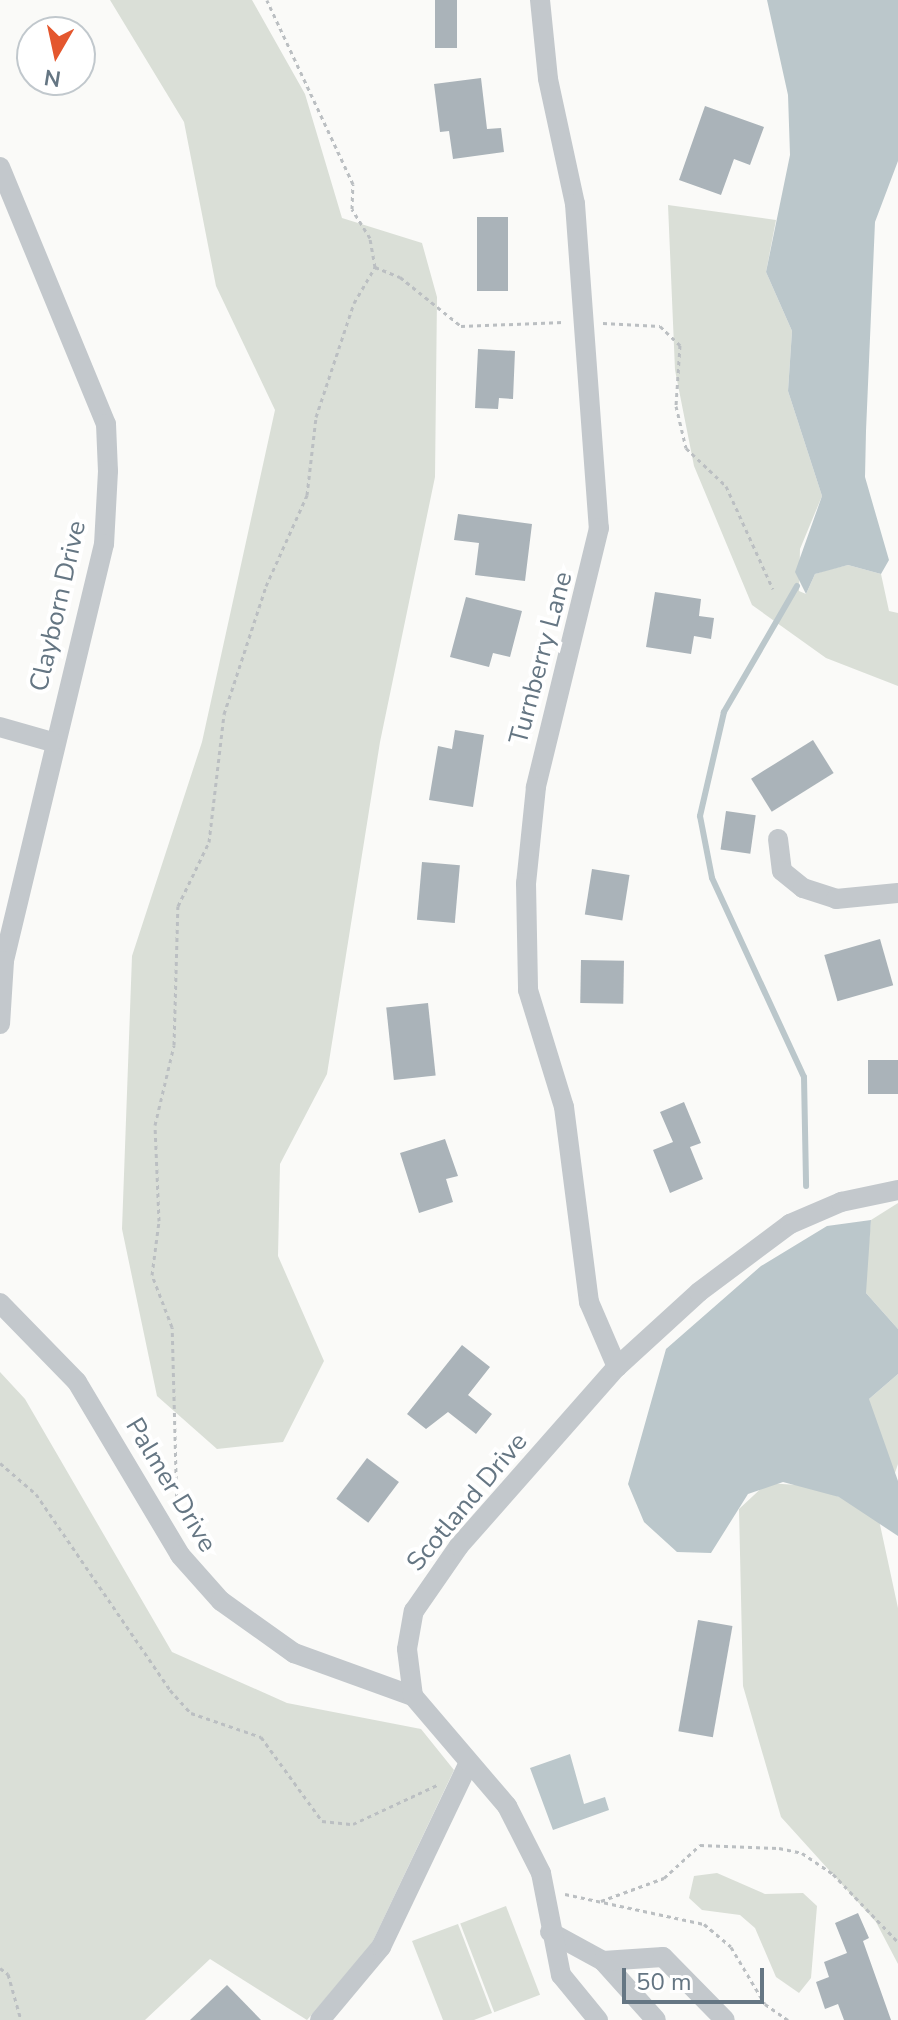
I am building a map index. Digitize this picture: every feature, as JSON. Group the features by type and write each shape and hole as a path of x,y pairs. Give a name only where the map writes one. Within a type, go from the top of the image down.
{"street":[{"name":"Turnberry Lane","path":"540,0 548,79 575,204 599,528 536,787 526,883 528,990 564,1107 574,1228 589,1302 617,1367"},
{"name":"Clayborn Drive","path":"0,167 106,424 104,544 52,742 2,960 0,1024"},
{"path":"0,727 52,742"},
{"path":"778,839 782,871 803,888 836,899 898,893"},
{"name":"Scotland Drive","path":"413,1696 409,1627 430,1583 617,1367 758,1244 819,1210 898,1190"},
{"name":"Palmer Drive","path":"0,1303 77,1382 171,1539 207,1588 267,1638 413,1696"},
{"path":"413,1696 465,1770 507,1806 536,1858 550,1932 571,1994 598,2020"},
{"path":"320,2020 381,1947 465,1770"},
{"path":"550,1932 603,1961 656,2020"},
{"path":"603,1961 663,1957 725,2020"}],"path":[{"path":"171,1539 179,1483 173,1341 167,1302 152,1275 159,1221 155,1125 174,1045 178,906 209,842 224,714 266,586 307,495 316,417 354,303 375,267 370,238 352,209 353,184 267,0"},
{"path":"375,267 400,277 461,326 582,322 660,326 674,336 683,368 676,406 686,448 726,486 773,589"},
{"path":"0,1463 36,1494 170,1690 191,1713 261,1737 322,1821 353,1824 465,1770"},
{"path":"601,1901 664,1878 700,1845 779,1848 802,1853 833,1874 898,1942"},
{"path":"543,1889 717,1932 765,2004 788,2020"},
{"path":"0,1968 8,1974 21,2020"}],"shaded area":[{"path":"110,0 252,0 305,94 342,218 422,243 437,297 435,477 380,742 327,1074 280,1164 278,1256 324,1361 283,1442 217,1449 157,1396 122,1229 132,956 202,742 275,410 216,286 184,122"},
{"path":"767,0 898,0 898,161 875,222 865,477 889,560 881,574 848,565 815,574 806,594 795,572 822,496 788,391 792,331 766,272 790,155 788,95"},
{"path":"668,205 776,220 766,272 792,331 788,391 822,496 800,549 799,591 806,594 815,574 848,565 881,574 889,611 898,613 898,686 826,658 752,605 694,466 675,370"},
{"path":"898,1203 898,1329 866,1293 866,1272 871,1220"},
{"path":"871,1220 866,1293 898,1329 898,1374 869,1399 898,1481 898,1536 839,1497 783,1482 748,1494 711,1553 677,1552 644,1522 628,1484 666,1349 761,1266 827,1226"},
{"path":"0,1372 25,1399 172,1652 287,1703 421,1729 454,1770 371,1945 307,2020 210,1959 145,2020 0,2020"},
{"path":"898,1374 898,1464 879,1520 898,1608 898,1964 876,1922 781,1817 743,1686 739,1509 767,1483 813,1486 839,1497 870,1415 869,1399"},
{"path":"570,1754 584,1804 605,1797 609,1810 553,1830 530,1768"},
{"path":"717,1873 765,1894 803,1893 817,1906 811,1978 799,1993 776,1977 755,1928 740,1915 702,1910 689,1898 694,1876"},
{"path":"506,1906 540,1995 494,2012 460,1924"},
{"path":"458,1924 492,2013 474,2020 443,2020 412,1941"}],"building":[{"path":"435,0 457,0 457,48 435,48"},
{"path":"481,78 487,129 501,128 504,152 453,159 449,131 440,132 434,84"},
{"path":"705,106 764,127 750,165 734,159 721,195 679,180"},
{"path":"477,217 508,217 508,291 477,291"},
{"path":"478,349 515,351 513,399 499,398 498,409 475,408"},
{"path":"458,514 532,524 525,581 475,575 479,543 454,540"},
{"path":"655,592 701,599 699,616 714,618 711,639 694,636 691,654 646,647"},
{"path":"466,597 522,611 510,657 493,653 489,667 450,657"},
{"path":"455,730 484,735 473,807 429,800 438,746 452,749"},
{"path":"813,740 834,773 772,812 751,779"},
{"path":"726,811 756,815 750,854 721,850"},
{"path":"422,862 460,865 455,923 417,920"},
{"path":"592,869 630,875 622,920 585,914"},
{"path":"880,939 893,985 837,1001 824,955"},
{"path":"581,960 624,961 623,1004 580,1003"},
{"path":"428,1003 436,1076 394,1080 386,1007"},
{"path":"868,1060 898,1060 898,1094 868,1094"},
{"path":"684,1102 701,1143 690,1147 703,1179 670,1193 653,1150 673,1142 660,1112"},
{"path":"445,1139 458,1176 446,1179 453,1202 419,1213 400,1153"},
{"path":"462,1345 490,1367 468,1395 492,1414 476,1434 448,1412 426,1429 407,1414"},
{"path":"367,1458 399,1482 368,1523 336,1499"},
{"path":"698,1620 732,1626 713,1737 678,1731"},
{"path":"858,1913 869,1938 863,1941 891,2020 844,2020 838,2004 825,2009 816,1982 829,1977 824,1962 847,1953 835,1923"},
{"path":"227,1985 261,2020 190,2020"}],"waterway":[{"path":"797,586 724,712 700,816 712,878 804,1077 806,1186"}]}
